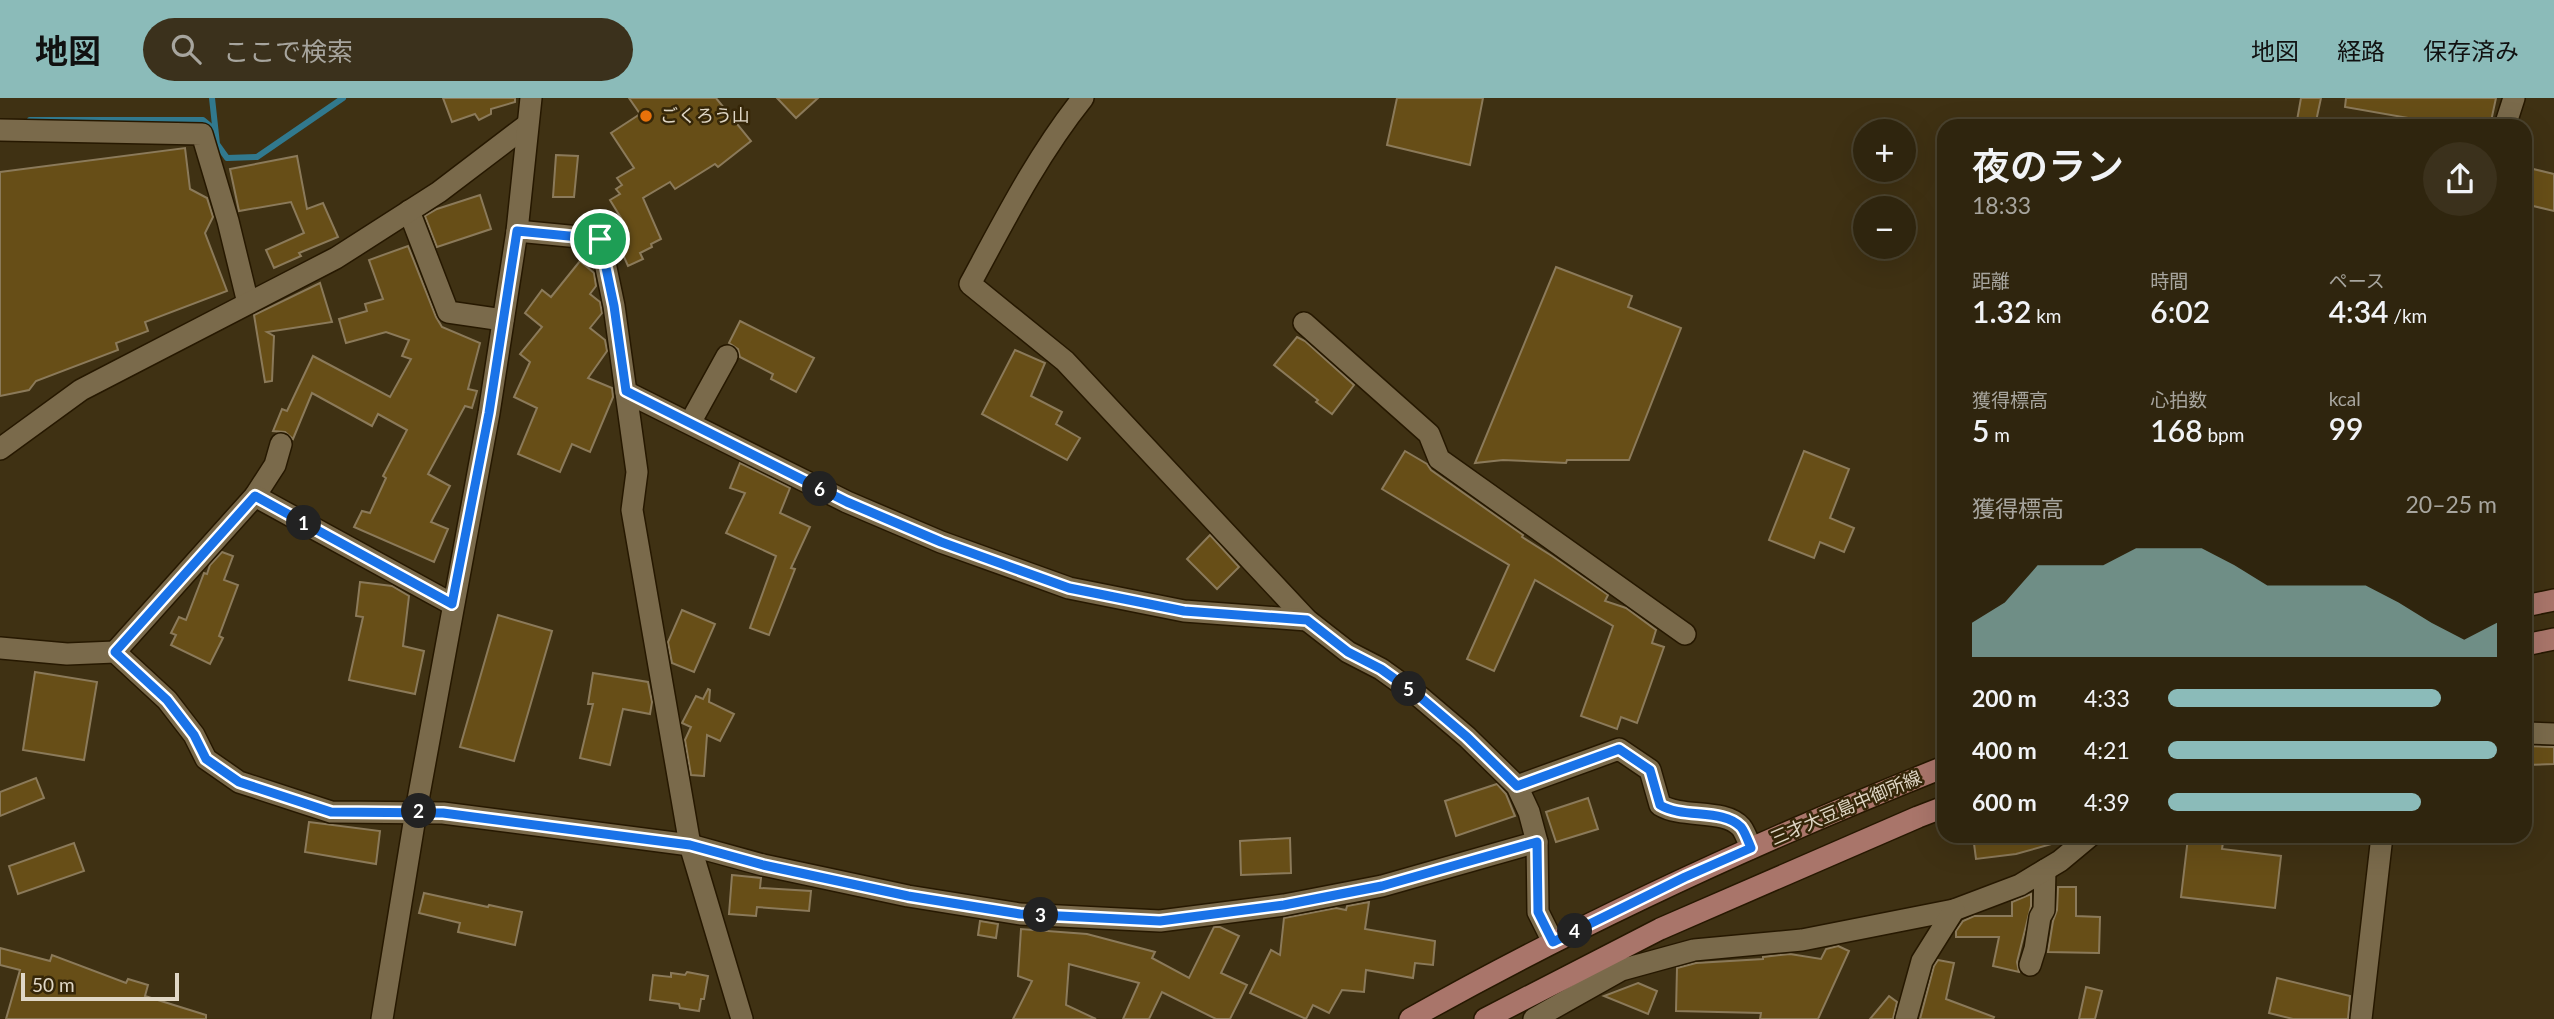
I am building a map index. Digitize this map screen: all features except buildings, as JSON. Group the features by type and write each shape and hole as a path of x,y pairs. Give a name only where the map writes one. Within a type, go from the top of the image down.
{"main road":[{"path":"2532,605 2554,600"},
{"path":"2532,644 2554,639"},
{"name":"三才大豆島中御所線","path":"1410,1019 1553,942 1685,877 1832,811 1937,770"},
{"name":"三才大豆島中御所線","path":"1485,1019 1509,1014 1660,929 1937,810"}],"street":[{"path":"382,1019 452,604 489,413 517,231 531,98"},
{"path":"1083,98 1016,199 970,284 1065,361 1307,620 1348,652 1381,669 1420,697 1467,737 1517,786 1529,812 1537,842 1538,912 1553,942"},
{"path":"2507,119 2514,98"},
{"path":"0,449 81,390 336,258 439,192 527,125"},
{"path":"0,130 202,134 228,221 248,303"},
{"path":"409,211 448,312 503,320"},
{"path":"517,231 600,239 614,306 636,472 632,510 690,845 742,1019"},
{"path":"1304,323 1429,434 1439,459 1685,634"},
{"path":"690,424 727,356"},
{"path":"626,391 847,502 941,542 1069,588 1184,611 1307,620"},
{"path":"115,652 255,496 275,465 281,444"},
{"path":"255,496 452,604"},
{"path":"0,648 67,654 115,652 167,700 194,735 206,759 239,782 331,812 416,811 690,845 763,865 908,896 1020,914 1160,921 1284,905 1382,886 1537,842"},
{"path":"2532,733 2554,734"},
{"path":"1517,786 1619,749 1650,770 1660,805 1671,811 1730,819 1742,829 1751,848"},
{"path":"1534,1019 1621,970 1695,950 1802,940 1954,910 2020,885 2081,843"},
{"path":"2367,1016 2381,843"},
{"path":"2030,965 2040,917 2044,910 2045,870"},
{"path":"1906,1019 1922,961 1954,910"}],"waterway":[{"path":"212,98 217,144 227,158 257,157 343,98"},
{"path":"30,120 203,120 215,130"}],"place":[{"name":"ごくろう山","path":"646,116"}],"route":[{"path":"517,231 600,239 614,306 626,391 847,502 941,542 1069,588 1184,611 1307,620 1348,652 1381,669 1420,697 1467,737 1517,786 1619,749 1650,770 1660,805 1671,811 1730,819 1742,829 1751,848 1685,877 1553,942 1538,912 1537,842 1382,886 1284,905 1160,921 1020,914 908,896 763,865 690,845 443,813 331,812 239,782 206,759 194,735 167,700 115,652 255,496 452,604 489,413 517,231"}]}
